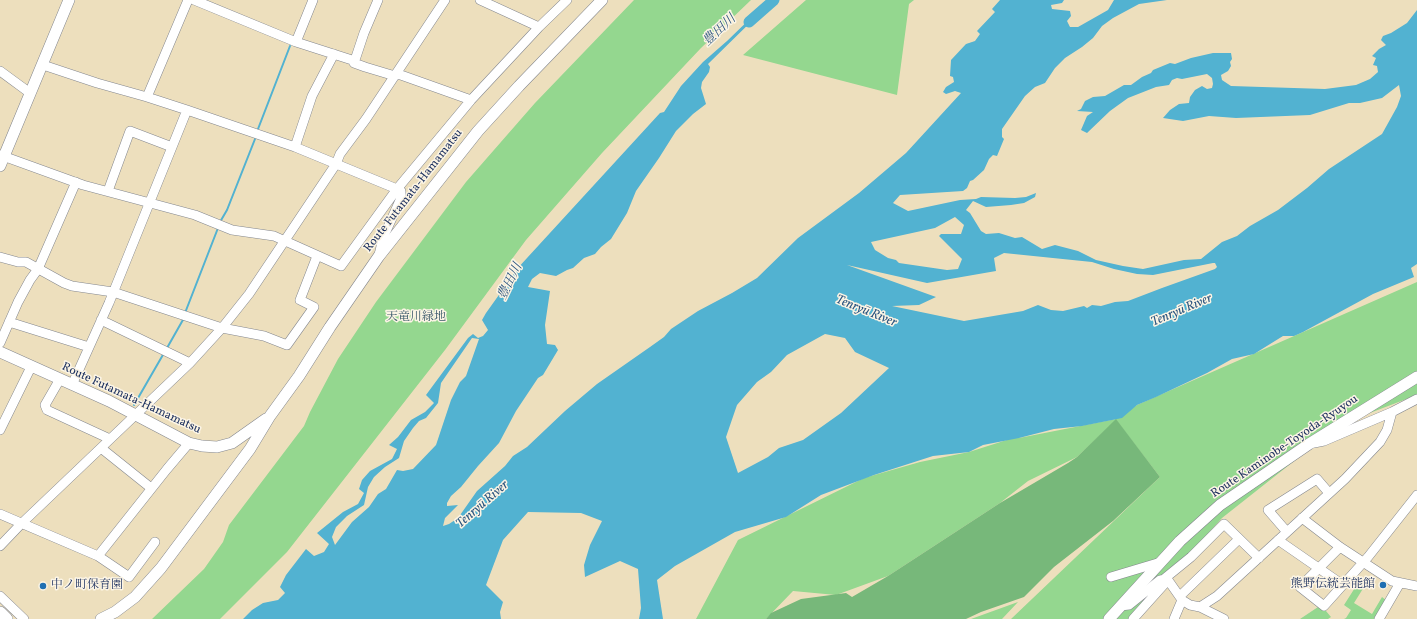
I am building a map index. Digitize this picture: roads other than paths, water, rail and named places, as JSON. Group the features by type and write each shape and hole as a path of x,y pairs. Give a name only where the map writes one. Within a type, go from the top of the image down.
{"highway":[{"path":"0,613 6,619"}],"main road":[{"path":"1,159 43,65 69,0"},
{"name":"Route Futamata-Hamamatsu","path":"101,619 115,612 135,597 161,568 250,449 270,416 299,376 330,327 379,256 478,131 602,0"},
{"name":"Route Futamata-Hamamatsu","path":"0,352 109,401 189,443 217,447 232,443 270,416"},
{"name":"Route Kaminobe-Toyoda-Ryuyou","path":"1109,619 1190,532 1220,505 1309,444 1417,377"}],"street":[{"path":"147,97 188,0"},
{"path":"194,0 296,42 352,60 354,63 395,76 398,74 471,100"},
{"path":"296,42 313,0"},
{"path":"354,63 378,0"},
{"path":"0,546 190,363 222,328 249,294 336,164 340,154 366,119 445,0"},
{"path":"480,0 539,27"},
{"path":"1,159 149,203 196,215 232,230 274,236 341,266 397,189 471,100 539,27 567,0"},
{"path":"295,147 312,96 334,54"},
{"path":"43,65 96,83 187,110 295,147 401,191 401,198 383,238 379,249 379,256"},
{"path":"0,72 30,93"},
{"path":"72,385 113,292 187,110"},
{"path":"108,191 130,131 172,147"},
{"path":"0,343 30,280 38,268 76,182"},
{"path":"0,257 18,262 26,262 72,286 113,292 222,328 264,336 287,345 314,308 300,300 317,256"},
{"path":"101,320 190,363"},
{"path":"9,322 89,347"},
{"path":"0,430 31,367"},
{"path":"60,379 46,405 47,410 110,439"},
{"path":"1309,444 1324,441 1392,412 1417,399"},
{"path":"1200,607 1216,596 1259,558 1329,493 1380,442 1387,430 1392,412"},
{"path":"98,556 151,488 189,443"},
{"path":"101,448 151,488"},
{"path":"1287,532 1268,510 1317,479 1329,493"},
{"path":"1340,547 1318,567 1300,587 1324,606 1363,562 1417,495"},
{"path":"0,514 98,556 129,577 155,542"},
{"path":"1302,518 1340,547 1392,581 1417,586"},
{"path":"1133,619 1166,579 1224,524 1259,558"},
{"path":"1174,619 1181,598 1239,538"},
{"path":"1278,540 1343,585"},
{"path":"1111,577 1161,562"},
{"path":"1166,579 1181,598 1190,605 1200,607 1224,619"},
{"path":"1120,606 1129,605 1160,580 1166,579"},
{"path":"1379,619 1400,583"},
{"path":"0,596 24,619"}],"water":[{"name":"Tenryū River","path":"1000,0 1064,0 1062,3 1051,5 1052,9 1070,11 1071,16 1067,21 1070,27 1078,27 1108,10 1114,0 1167,0 1139,4 1113,18 1102,26 1093,38 1065,58 1055,68 1045,83 1035,87 1025,96 1002,129 1002,137 1004,139 997,156 993,155 989,159 984,170 970,181 967,188 963,191 900,195 893,203 908,211 981,197 1015,198 1026,197 1036,193 1035,197 1024,203 1011,205 986,207 973,201 966,210 970,213 981,231 986,234 999,233 1015,238 1022,237 1042,249 1055,245 1078,251 1096,260 1143,269 1184,260 1201,259 1222,242 1237,236 1250,226 1278,210 1329,169 1382,134 1397,107 1401,96 1399,85 1382,98 1360,103 1349,103 1310,115 1236,118 1209,116 1183,121 1163,118 1170,110 1179,104 1189,103 1190,97 1195,90 1202,86 1207,89 1212,88 1213,84 1212,78 1207,74 1182,79 1177,78 1172,80 1169,85 1156,87 1128,98 1110,111 1087,133 1081,130 1087,116 1093,112 1077,111 1081,109 1085,101 1093,97 1105,96 1124,85 1131,85 1142,77 1151,73 1153,70 1170,63 1175,64 1191,58 1213,53 1231,53 1231,66 1228,71 1221,75 1222,80 1231,86 1325,89 1356,85 1370,79 1378,72 1377,66 1373,65 1376,58 1372,56 1386,45 1381,40 1383,36 1407,23 1417,10 1417,264 1411,268 1414,277 1373,294 1303,332 1294,336 1283,336 1254,354 1232,359 1207,373 1137,405 1122,418 1082,426 1054,429 983,445 969,452 933,456 874,475 821,495 786,517 735,532 675,566 657,580 663,619 639,619 641,608 638,569 620,561 585,577 584,565 590,545 602,521 581,513 528,512 503,540 486,585 503,602 500,612 501,619 243,619 252,610 263,603 278,600 285,593 280,587 286,575 306,549 314,556 324,552 329,544 317,533 343,512 358,504 364,493 359,489 362,480 370,471 392,459 397,449 389,445 398,437 411,420 425,412 434,403 426,395 468,338 473,334 478,338 483,336 488,330 482,320 516,270 660,113 664,112 681,86 703,62 758,11 761,12 708,64 710,67 709,72 702,82 701,88 706,104 693,114 676,131 636,191 627,213 611,239 595,254 584,258 573,268 556,276 540,273 532,279 528,287 550,291 545,325 547,344 555,345 558,350 543,375 538,378 516,411 499,443 461,487 451,496 447,506 458,505 445,518 443,526 458,518 477,491 505,466 513,456 527,447 565,411 597,384 664,337 671,329 698,311 757,278 798,238 859,193 906,153 961,93 955,91 946,94 943,92 946,87 954,82 953,77 950,76 951,60 966,44 975,41 980,34 977,31 995,12 992,9","holes":["955,217 964,225 961,234 941,234 939,236 962,259 958,269 947,270 899,263 896,260 888,258 875,250 871,242 935,228","1004,253 1092,262 1137,274 1153,275 1213,263 1215,263 1217,267 1128,301 1115,302 1101,306 1092,305 1087,308 1084,306 1063,311 1051,310 1038,305 1023,311 964,321 892,306 919,305 936,297 847,265 927,283 996,271 994,258","825,334 845,338 855,352 889,368 841,413 803,440 779,448 768,457 738,473 726,437 737,405 757,382 771,372 787,355","472,338 479,339 466,376 460,382 451,400 436,445 413,469 403,471 397,470 386,489 378,494 369,507 352,522 335,545 332,537 336,527 347,516 364,505 368,487 374,477 385,467 399,458 404,441 413,428 419,421 426,418 438,403 441,383"]}],"waterway":[{"name":"豊田川","path":"749,22 774,0"},
{"path":"258,129 290,46"},
{"path":"220,222 227,210 255,139"},
{"path":"185,313 218,228"},
{"path":"167,348 184,318"},
{"path":"134,405 164,353"}],"place":[{"name":"熊野伝統芸能館","path":"1383,585"},
{"name":"中ノ町保育園","path":"43,586"}],"park label":[{"name":"天竜川緑地","path":"416,318"}]}
